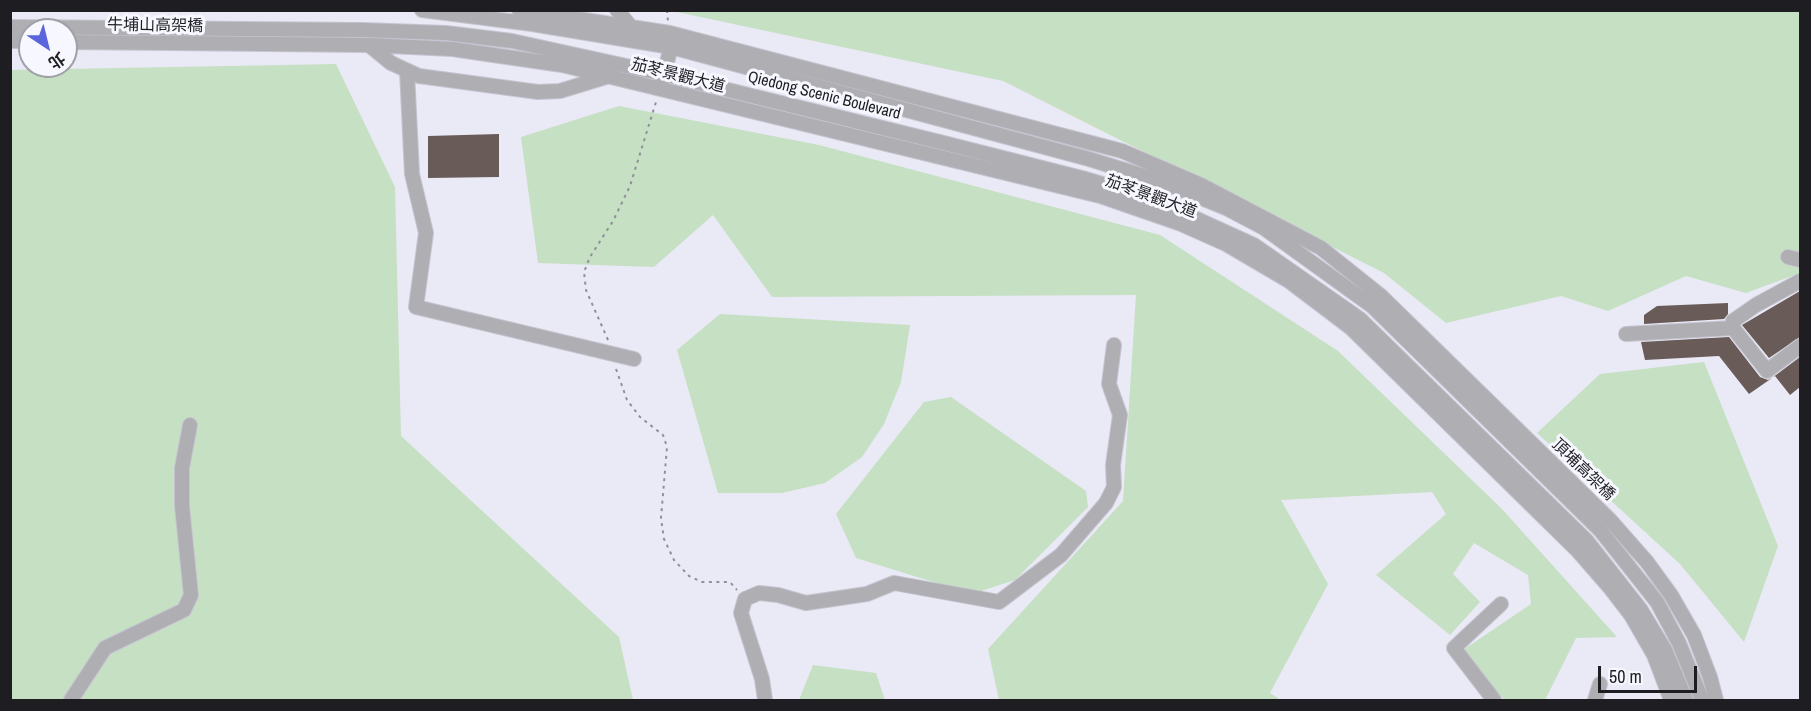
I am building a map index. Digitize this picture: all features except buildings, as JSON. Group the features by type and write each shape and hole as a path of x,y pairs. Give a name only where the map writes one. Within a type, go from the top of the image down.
{"street":[{"name":"Qiedong Scenic Boulevard","path":"422,10 532,24 671,47 1089,159 1160,181 1226,208 1264,228 1377,301"},
{"name":"茄苳景觀大道","path":"519,10 670,33 1122,151 1201,184 1321,248 1377,301"},
{"path":"617,10 631,27"},
{"name":"牛埔山高架橋","path":"10,27 160,29 243,37"},
{"path":"160,29 211,43"},
{"name":"Qiedong Scenic Boulevard","path":"243,37 446,33 512,41 663,74 1071,175 1153,199 1254,245 1356,324"},
{"path":"660,88 671,47 670,33"},
{"name":"茄苳景觀大道","path":"243,37 452,50 562,65 1100,196 1181,224 1226,244 1356,324"},
{"name":"牛埔山高架橋","path":"78,42 211,43 243,37"},
{"path":"369,45 391,63 419,76 538,92 560,91 609,76"},
{"path":"407,71 412,174 426,233 416,307 634,359"},
{"path":"1800,281 1756,305 1733,321 1733,328 1767,371 1800,346"},
{"name":"頂埔高架橋","path":"1377,301 1600,530 1635,572 1657,602 1679,643 1702,700"},
{"name":"頂埔高架橋","path":"1377,301 1610,520 1647,562 1671,595 1694,635 1716,700"},
{"path":"1356,324 1577,550 1611,589 1631,615 1654,656 1671,700"},
{"path":"1356,324 1594,549 1641,610 1665,650 1686,700"},
{"path":"1626,334 1733,328"},
{"path":"765,700 762,680 741,613 745,599 759,593 778,595 806,603 867,594 894,583 999,602 1061,555 1106,503 1114,487 1113,465 1120,415 1109,384 1114,345"},
{"path":"71,700 105,648 184,610 191,595 182,506 182,468 190,425"},
{"path":"1487,697 1454,648 1501,604"},
{"path":"1595,700 1600,684"}],"green space":[{"path":"672,11 1800,11 1800,273 1746,293 1686,276 1608,311 1561,296 1446,323 1384,273 1003,81"},
{"path":"336,64 395,187 401,436 619,637 633,700 11,700 10,70 18,70 18,78 78,78 78,69"},
{"path":"619,106 819,145 1160,235 1338,351 1502,509 1617,637 1576,638 1545,700 1504,700 1463,650 1531,604 1528,575 1474,543 1453,574 1480,602 1450,635 1376,575 1446,514 1432,492 1281,500 1328,584 1270,693 1281,700 999,700 988,649 1123,501 1136,295 772,297 713,215 654,267 538,263 521,137"},
{"path":"720,314 910,325 901,382 884,424 862,457 825,483 782,493 718,493 677,350"},
{"path":"1704,362 1778,546 1744,642 1680,564 1537,433 1600,374"},
{"path":"951,397 1086,491 1088,507 1015,580 972,594 856,558 836,514 924,402"},
{"path":"813,665 876,673 885,700 799,700"}]}
